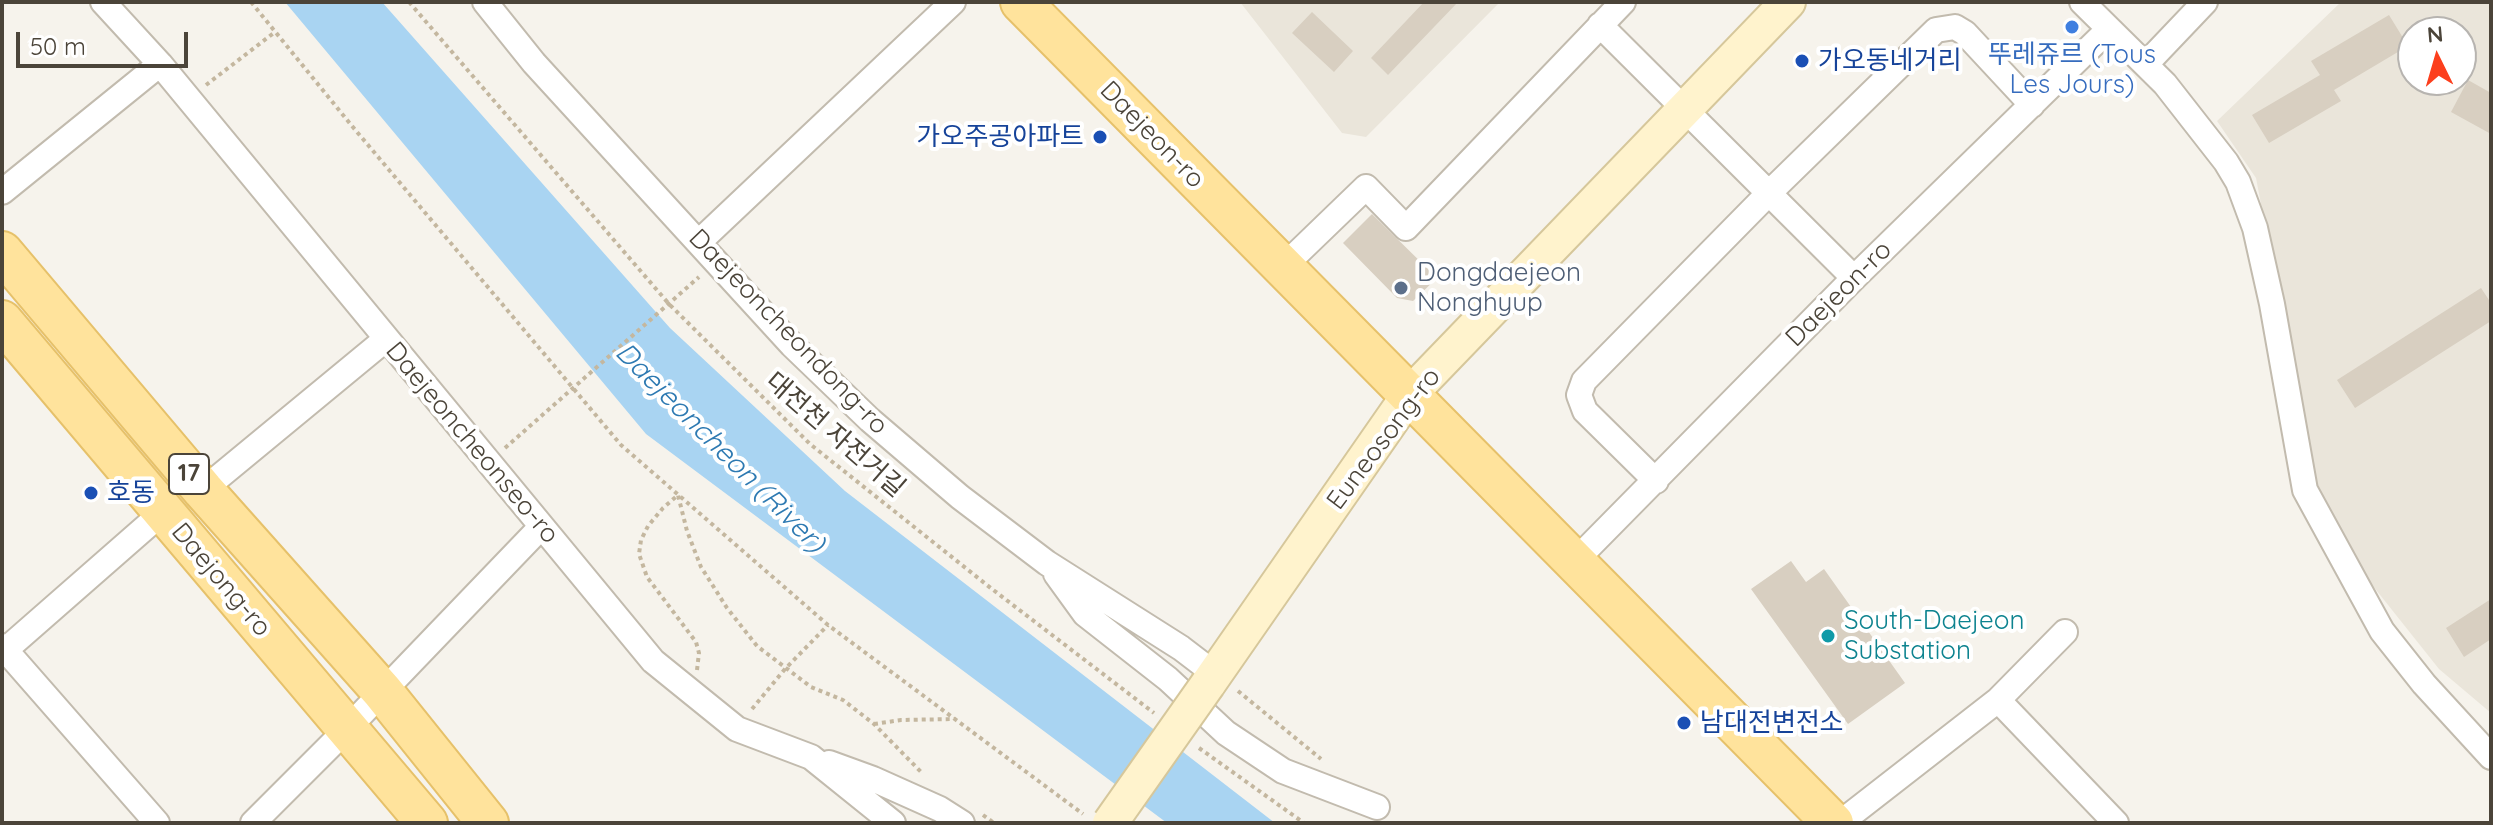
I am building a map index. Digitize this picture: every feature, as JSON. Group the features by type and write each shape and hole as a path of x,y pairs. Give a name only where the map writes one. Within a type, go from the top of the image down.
{"main road":[{"name":"Daejeon-ro","path":"1021,2 1833,823"},
{"name":"Euneosong-ro","path":"1096,819 1211,679 1409,395 1788,2"},
{"name":"Daejong-ro","path":"2,252 203,490 382,691 488,823"},
{"name":"Daejong-ro","path":"2,321 427,823"}],"street":[{"name":"Daejeoncheonseo-ro","path":"103,2 160,64 653,661 737,729 811,757 893,823"},
{"name":"Daejeoncheondong-ro","path":"485,2 534,63 792,345 870,420 960,497 1047,563 1181,648 1211,679"},
{"path":"699,242 953,2"},
{"path":"1282,268 1366,187 1406,228 1623,2"},
{"path":"2082,2 2174,95 2238,182 2255,228 2272,304 2305,490 2382,631 2424,684 2491,757"},
{"path":"2146,64 2205,2"},
{"path":"1600,25 1854,278"},
{"path":"1656,481 1585,411 1579,395 1584,381 1769,193 1936,30 1955,27 1965,33 2032,105"},
{"name":"Daejeon-ro","path":"1573,563 1854,278 2109,29"},
{"path":"2,192 160,64"},
{"name":"Daejong-ro","path":"203,490 386,339"},
{"path":"157,823 3,650 163,512"},
{"path":"253,823 541,527"},
{"path":"1047,563 1085,614 1168,679 1226,733 1283,771 1377,807"},
{"path":"1840,823 1998,700 2065,632"},
{"path":"1998,700 2116,823"},
{"path":"811,757 873,779 940,809 968,816"}],"path":[{"path":"251,2 621,445 828,625 1096,819"},
{"name":"대전천 자전거길","path":"409,2 669,304 810,444 1163,720"},
{"path":"189,99 276,32"},
{"path":"489,463 704,273"},
{"path":"678,495 701,567 727,608 757,646 811,687 843,700 874,724 925,776"},
{"path":"678,495 648,526 639,554 647,577 696,642 700,665 688,689"},
{"path":"769,688 828,625"},
{"path":"1211,679 1250,699 1331,767"},
{"path":"874,724 957,719"},
{"path":"1188,739 1304,823"},
{"path":"968,816 994,823"}],"shaded area":[{"path":"1240,2 1500,2 1366,137 1342,133"},
{"path":"2341,2 2491,2 2491,713 2439,669 2322,522 2256,178 2217,121"}],"water":[{"name":"Daejeoncheon (River)","path":"285,2 382,2 670,328 845,491 1275,823 1167,823 646,434"}],"building":[{"path":"1424,2 1458,2 1388,75 1371,58"},
{"path":"1312,12 1353,51 1334,72 1292,33"},
{"path":"2389,15 2397,28 2397,53 2334,90 2341,101 2269,143 2252,115 2320,75 2311,61"},
{"path":"2477,85 2491,93 2491,134 2451,112 2460,96 2477,96"},
{"path":"1372,214 1437,278 1413,301 1397,298 1343,243"},
{"path":"2481,288 2491,303 2491,321 2355,408 2337,380"},
{"name":"South-Daejeon Substation","path":"1791,561 1806,582 1824,569 1905,683 1848,724 1751,589"},
{"path":"2491,599 2491,639 2464,657 2446,628"}],"place":[{"name":"뚜레쥬르 (Tous Les Jours)","path":"2072,27"},
{"name":"가오동네거리","path":"1802,61"},
{"name":"가오주공아파트","path":"1100,137"},
{"name":"Dongdaejeon Nonghyup","path":"1401,288"},
{"name":"호동","path":"91,493"},
{"name":"South-Daejeon Substation","path":"1828,636"},
{"name":"남대전변전소","path":"1684,723"}]}
